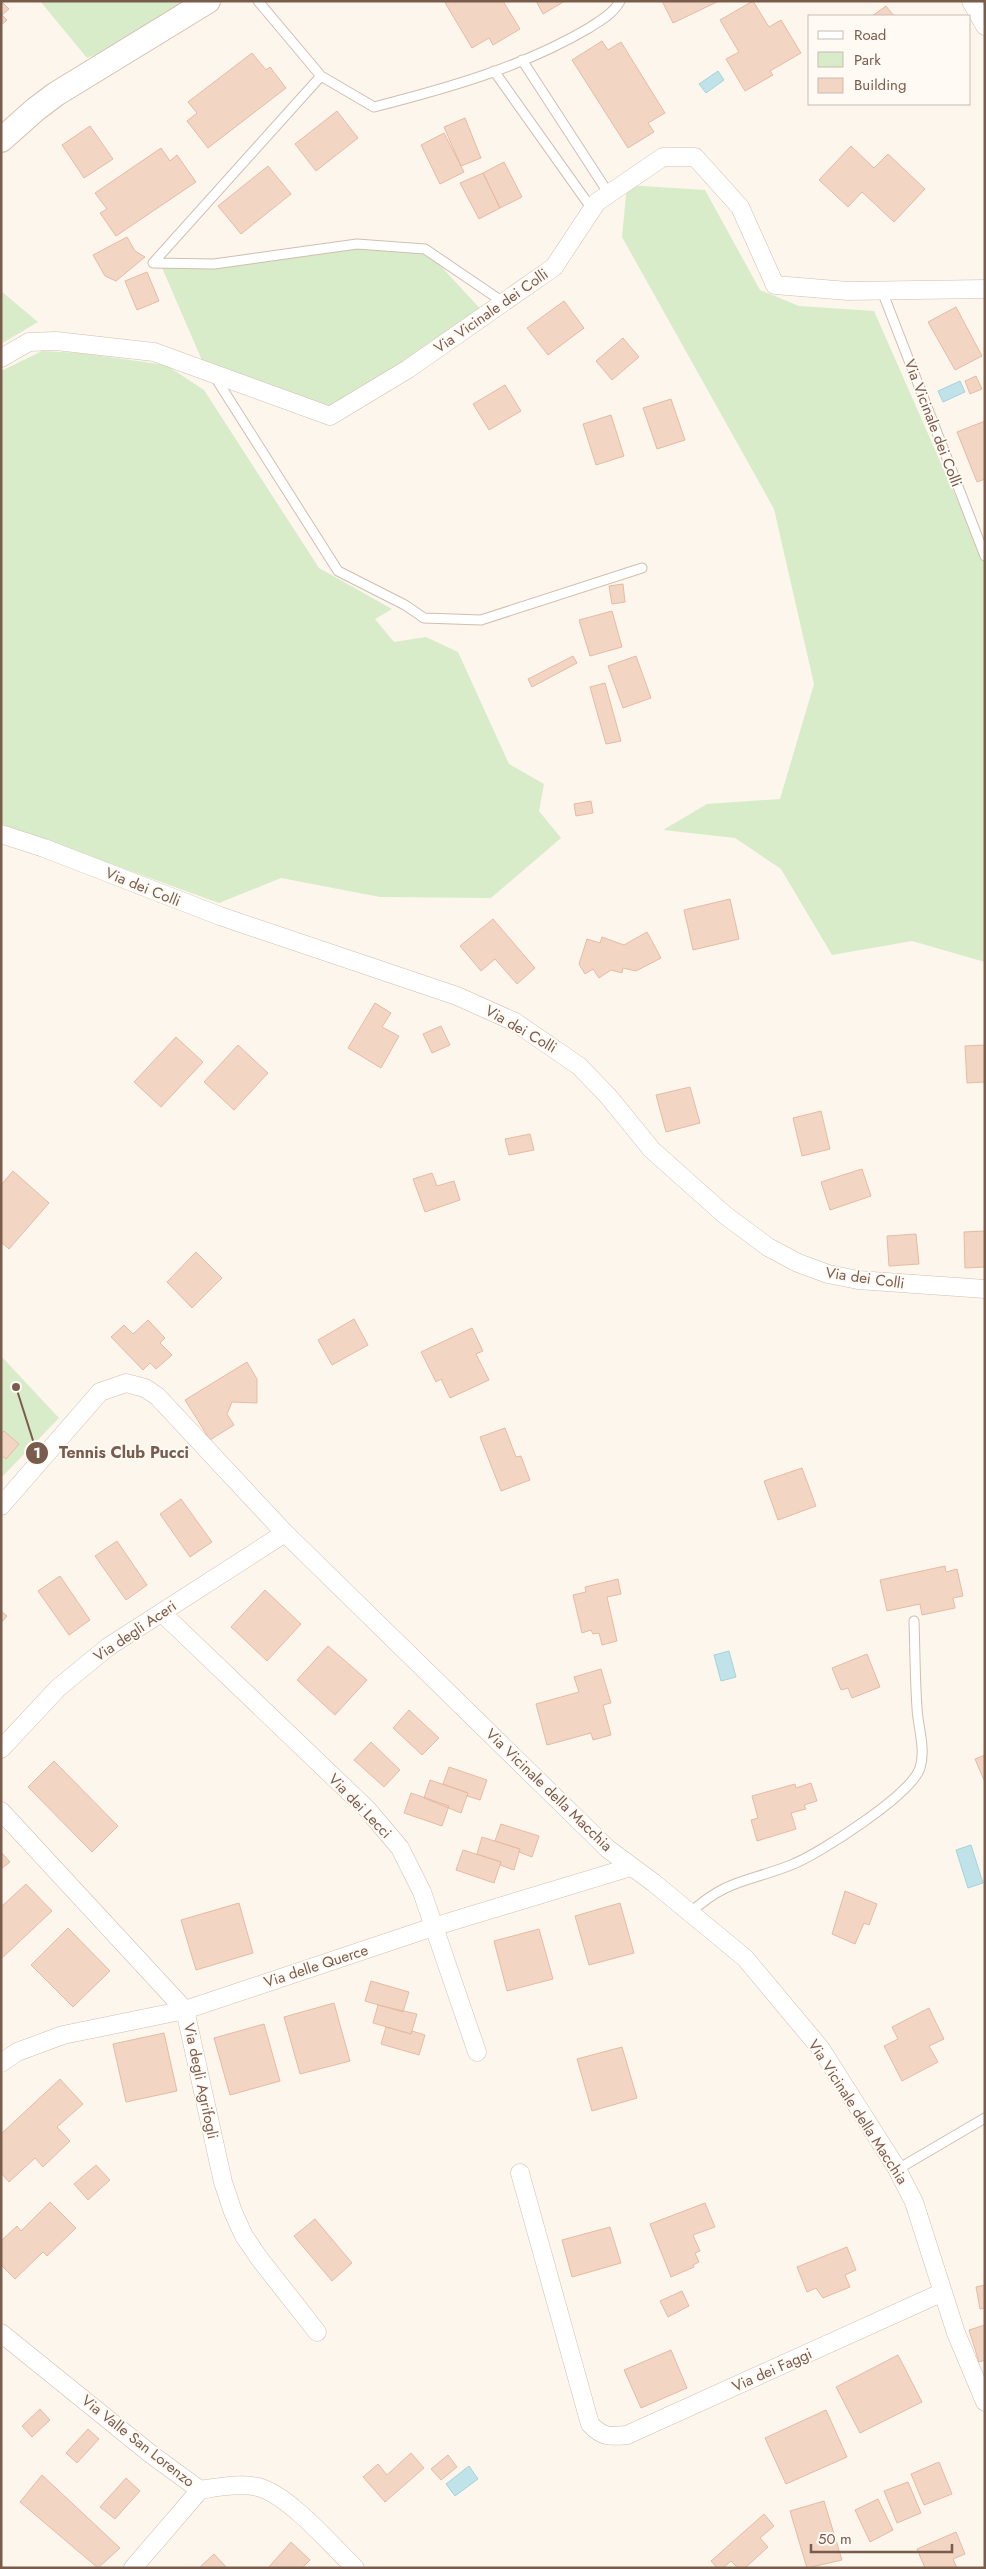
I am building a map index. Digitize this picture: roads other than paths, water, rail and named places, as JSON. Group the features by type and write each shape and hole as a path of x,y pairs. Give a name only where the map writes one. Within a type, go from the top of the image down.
{"main road":[{"path":"1,140 56,94 208,1"}],"street":[{"path":"972,1 985,26"},
{"name":"Via Vicinale dei Colli","path":"1,358 29,342 56,341 154,352 330,416 408,369 554,267 597,202 663,157 694,157 740,207 775,286 848,291 985,289"},
{"name":"Via dei Colli","path":"1,834 44,848 204,910 457,996 515,1022 578,1066 608,1096 652,1150 718,1209 768,1247 798,1264 828,1274 858,1280 985,1289"},
{"name":"Via Vicinale della Macchia","path":"1,1506 95,1396 112,1386 133,1384 145,1388 156,1396 286,1534 608,1849 745,1958 821,2049 898,2170 919,2215 956,2333 985,2402"},
{"name":"Via degli Aceri","path":"1,1749 58,1688 108,1647 286,1534"},
{"name":"Via dei Lecci","path":"162,1613 386,1830 400,1848 414,1872 477,2052"},
{"name":"Via degli Agrifogli","path":"1,1811 185,2010 223,2182 233,2212 259,2258 317,2332"},
{"name":"Via delle Querce","path":"1,2063 17,2052 62,2035 185,2010 433,1927 631,1867"},
{"name":"Via dei Faggi","path":"520,2173 590,2424 599,2434 612,2437 627,2435 943,2292"},
{"name":"Via Valle San Lorenzo","path":"1,2333 142,2447 200,2490 235,2485 258,2487 273,2493 292,2507 355,2568"},
{"path":"133,2568 200,2490"}],"lane":[{"path":"258,1 321,76 374,107 446,89 563,43 608,16 620,1"},
{"path":"522,60 609,194"},
{"path":"494,71 592,209"},
{"path":"321,76 153,263 214,264 357,244 425,249 503,302"},
{"name":"Via Vicinale dei Colli","path":"882,291 985,556"},
{"path":"212,372 338,571 405,605 424,618 480,620 642,568"},
{"path":"690,1913 722,1888 787,1866 816,1852 894,1799 915,1778 922,1754 917,1706 914,1621"},
{"path":"898,2170 985,2118"}],"water":[{"path":"718,71 724,80 706,93 699,84"},
{"path":"960,381 965,392 943,402 938,391"},
{"path":"729,1651 736,1677 721,1681 714,1655"},
{"path":"971,1845 983,1883 968,1888 956,1850"},
{"path":"469,2466 478,2479 455,2496 446,2484"}],"place":[{"name":"Tennis Club Pucci","path":"16,1387"}]}
